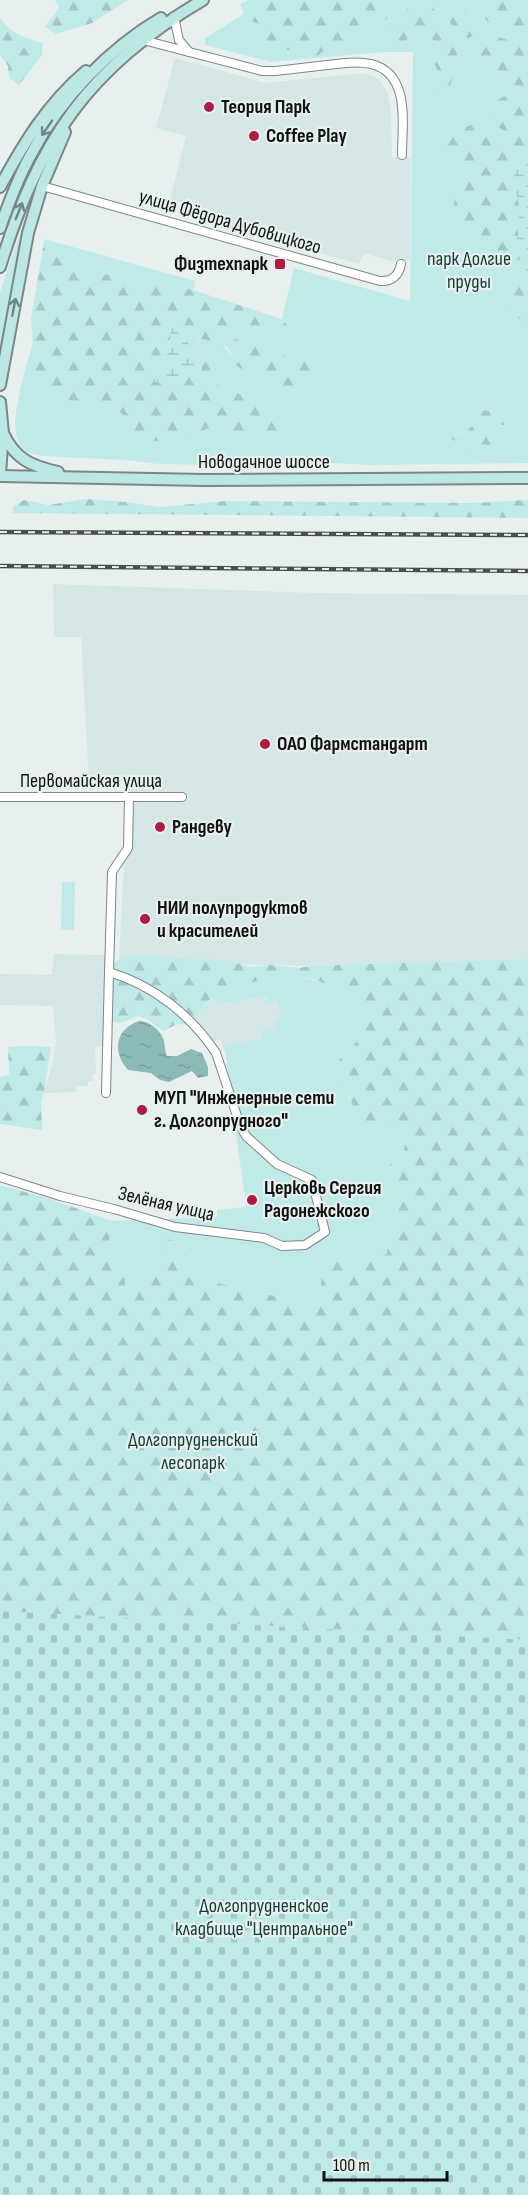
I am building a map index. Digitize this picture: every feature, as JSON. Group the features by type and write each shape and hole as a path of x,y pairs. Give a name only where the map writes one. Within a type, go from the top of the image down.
{"street":[{"path":"0,187 27,139 57,99 98,60 157,20 196,0"},
{"path":"0,267 16,218 44,155 71,111 112,66 174,17 202,0"},
{"path":"174,17 179,40 190,53"},
{"path":"0,228 20,176 33,149 48,127 82,84 130,39"},
{"path":"143,40 262,71 359,61 374,64 385,71 397,84 399,90 402,111 402,155"},
{"path":"0,385 28,233 42,186 53,157 75,115 112,66"},
{"name":"улица Фёдора Дубовицкого","path":"42,186 380,281 388,282 393,278 401,264"},
{"path":"0,402 3,433 0,475"},
{"path":"3,433 9,446 28,463 76,476"},
{"name":"Новодачное шоссе","path":"0,475 204,480 528,478"},
{"name":"Первомайская улица","path":"0,797 182,797"},
{"path":"106,1093 112,872 128,848 129,798"},
{"name":"Зелёная улица","path":"0,1177 175,1227 264,1238 282,1246 305,1245 325,1232 312,1180 277,1164 246,1136 240,1125 216,1053 192,1022 174,1006 130,978 109,972"}],"shaded area":[{"name":"Физтехпарк","path":"175,58 266,83 365,73 378,78 387,91 391,109 392,157 411,157 410,261 391,261 367,254 362,257 359,264 189,216 190,210 187,204 170,200 186,136 156,128"},
{"path":"53,584 316,593 528,595 528,959 311,966 119,962 128,784 89,781 81,637 54,637"},
{"path":"54,954 105,955 105,1046 95,1047 96,1073 93,1074 93,1081 88,1081 88,1086 77,1086 76,1092 44,1093 54,1058 56,1040 53,1006 0,1005 0,974 52,975"},
{"path":"267,996 277,1001 281,1019 277,1029 263,1038 222,1046 221,1039 209,1043 192,1022 210,1000 228,1003"}],"green space":[{"path":"55,0 128,0 92,23 56,34 45,27 59,8"},
{"name":"парк Долгие пруды","path":"248,0 528,0 528,463 370,465 296,461 272,466 159,464 40,456 25,450 19,443 16,434 16,410 26,366 38,389 85,406 110,405 130,420 190,437 213,426 238,432 299,427 240,394 218,385 209,358 196,337 220,344 228,351 234,363 261,374 268,384 296,391 296,385 303,378 315,377 310,360 290,358 263,343 244,342 232,338 235,333 246,327 257,329 262,326 269,326 284,335 287,325 282,319 294,268 410,301 413,52 384,52 271,62 205,45 205,38 244,14 240,4","holes":["473,407 514,419 509,426 491,423 494,432 491,445 482,443 476,451 460,443 459,431 464,434 473,425 480,425 480,420"]},
{"path":"394,0 396,3 386,19 370,27 363,37 352,44 327,48 317,56 304,55 293,50 267,49 263,25 251,21 256,9 261,9 271,1"},
{"path":"411,0 416,1 422,8 432,7 437,14 440,33 456,43 458,48 452,82 446,93 441,96 437,94 436,85 440,76 434,62 440,48 427,36 425,27 416,26 403,45 385,46 383,42 394,20 406,13"},
{"path":"442,0 459,5 479,24 477,35 468,38 458,33 448,17"},
{"path":"477,0 528,0 528,25 516,26 488,22"},
{"path":"0,18 14,32 43,43 42,55 19,85 9,78 8,66 0,55"},
{"path":"493,35 521,45 528,43 528,157 516,167 519,238 523,259 503,262 494,246 479,241 455,218 454,206 459,175 446,148 443,135 449,120 454,120 466,127 476,124 483,126 495,144 500,144 503,140 505,131 495,125 491,119 491,112 495,101 513,92 515,83 504,73 482,61 479,47 488,36"},
{"path":"528,157 528,275 517,242 519,205 514,183 516,167"},
{"path":"24,222 26,222 0,348 0,292"},
{"path":"44,239 195,281 193,290 157,283 133,284 110,274 87,276 43,247"},
{"path":"43,247 87,276 110,274 133,284 157,283 193,290 282,319 289,332 284,335 269,326 257,329 245,327 235,333 233,338 244,342 263,343 290,358 310,360 319,368 319,374 315,377 303,378 296,385 296,391 271,385 264,381 261,374 249,374 233,363 226,346 214,350 208,340 196,338 209,358 218,385 240,394 300,427 264,435 213,426 190,437 139,443 130,420 110,405 85,406 38,389 26,366 33,343 31,319","holes":["183,334 202,370 178,377 167,384 154,369 166,364 169,340"]},
{"path":"526,269 528,326 506,307 506,292"},
{"path":"172,328 183,333 202,371 178,377 167,384 155,382 154,369 166,364"},
{"path":"473,407 499,413 514,419 514,422 509,426 491,423 494,432 503,436 501,442 491,445 482,444 473,453 466,451 460,443 451,439 455,431 464,434 473,425 480,425 480,420 468,416 468,410"},
{"path":"85,499 160,507 226,501 470,503 528,500 528,518 13,513 13,507 24,500 48,505"},
{"path":"62,882 75,882 74,930 61,929"},
{"name":"Долгопрудненский лесопарк","path":"144,956 229,961 250,967 270,965 299,968 528,959 528,1640 0,1611 0,1185 50,1199 112,1221 107,1256 125,1263 125,1287 136,1291 145,1284 162,1259 159,1245 164,1239 176,1241 184,1252 189,1268 210,1273 210,1278 217,1283 320,1306 322,1269 337,1260 386,1255 403,1186 388,1172 392,1161 403,1153 406,1139 403,1131 387,1126 371,1129 360,1123 348,1094 327,1072 358,1040 361,1028 356,1000 314,979 297,976 253,982 209,1000 190,1025 178,1024 163,1031 147,1019 138,1016 121,1023 112,1022 113,964 121,958"},
{"path":"297,976 328,985 356,1000 361,1028 358,1040 327,1072 347,1091 350,1100 378,1125 393,1126 403,1131 406,1139 403,1153 392,1161 403,1186 386,1255 371,1258 360,1257 321,1306 217,1283 210,1278 210,1273 189,1268 184,1252 175,1241 145,1284 136,1291 125,1287 125,1263 107,1256 112,1221 217,1217 217,1210 246,1207 225,1051 222,1046 263,1038 262,1032 277,1029 275,1020 281,1018 277,1001 268,1003 267,996 228,1003 210,1000 253,982"},
{"path":"8,1047 51,1047 41,1100 42,1130 0,1124 0,1077 9,1075"},
{"name":"Долгопрудненское кладбище \"Центральное\"","path":"0,1611 528,1640 528,2195 0,2195"}],"water":[{"path":"139,1021 151,1024 160,1033 167,1056 177,1056 191,1049 202,1053 208,1067 208,1076 198,1078 192,1071 169,1082 160,1080 151,1073 128,1070 120,1056 118,1042 125,1030"}],"railway":[{"path":"0,532 528,535"},
{"path":"0,566 528,571"}],"place":[{"name":"Теория Парк","path":"209,107"},
{"name":"Coffee Play","path":"254,136"},
{"name":"Физтехпарк","path":"280,264"},
{"name":"ОАО Фармстандарт","path":"265,744"},
{"name":"Рандеву","path":"160,827"},
{"name":"НИИ полупродуктов и красителей","path":"145,919"},
{"name":"МУП \"Инженерные сети г. Долгопрудного\"","path":"142,1110"},
{"name":"Церковь Сергия Радонежского","path":"252,1200"}]}
